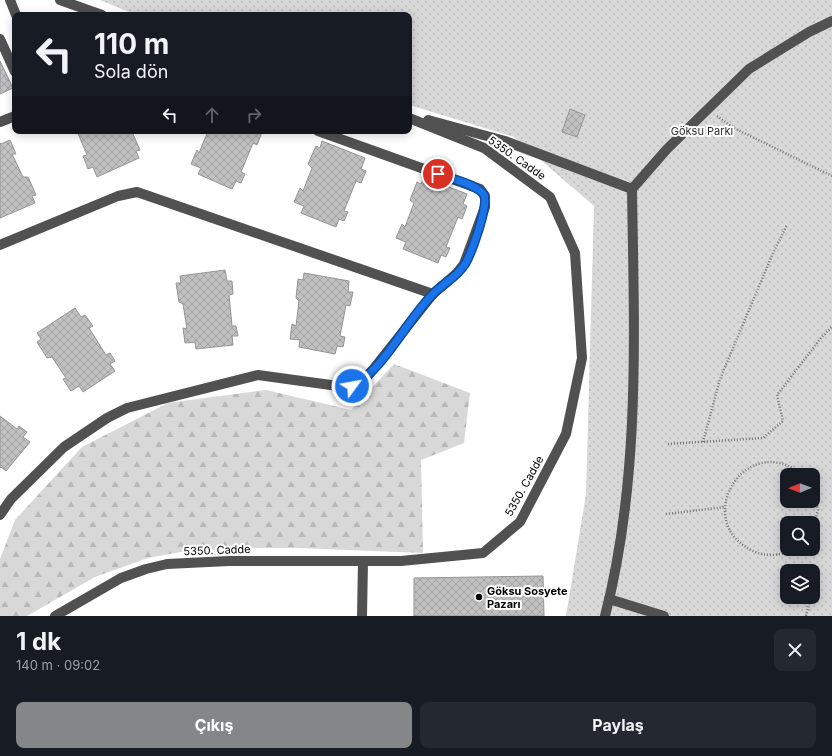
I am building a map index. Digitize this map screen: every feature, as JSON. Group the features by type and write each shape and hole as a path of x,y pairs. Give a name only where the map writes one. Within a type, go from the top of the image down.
{"street":[{"path":"10,0 15,12"},
{"path":"60,0 94,12"},
{"path":"605,616 625,511 631,428 634,330 632,189 667,149 707,108 749,69 809,32 832,21"},
{"path":"0,39 12,65"},
{"name":"5350. Cadde","path":"412,115 505,141 632,189"},
{"path":"0,122 12,117"},
{"name":"5350. Cadde","path":"55,616 121,578 146,569 167,564 229,561 401,561 483,553 520,522 566,434 582,358 575,253 550,197 484,148 412,119"},
{"path":"0,515 11,499 64,447 107,418 127,408 267,374 295,381 338,386 352,386 367,377 433,294 458,273 469,254 485,207 485,196 480,189 326,134"},
{"path":"0,245 118,196 137,192 433,294"},
{"path":"362,561 362,616"},
{"path":"609,599 664,616"}],"path":[{"path":"707,108 734,128 832,176"},
{"path":"704,442 720,379 773,253 787,225"},
{"path":"668,444 762,438 783,421 777,395 821,338 832,327"},
{"path":"780,554 770,555 758,553 747,548 737,540 730,531 726,519 725,507 727,495 732,484 739,475 749,467 761,463 773,462 785,464 794,468"},
{"path":"666,514 725,507"},
{"path":"806,616 809,604"}],"green space":[{"name":"Göksu Parkı","path":"100,0 832,0 832,616 566,616 586,494 594,206 514,137 412,106 412,12 129,12"},
{"path":"394,364 470,393 464,443 421,460 423,553 299,548 247,548 186,551 148,558 95,577 27,616 0,616 0,559 15,520 82,447 168,403 266,390 351,410"}],"building":[{"path":"0,61 12,88 0,94"},
{"path":"570,109 585,115 577,137 562,132"},
{"path":"78,134 133,134 140,150 136,151 139,158 97,177 93,167 88,169 83,156 87,155"},
{"path":"207,134 261,134 257,145 253,143 241,172 245,174 241,183 236,181 232,189 198,174 201,168 191,164 197,150 199,153"},
{"path":"10,140 16,154 12,154 23,177 28,177 36,195 32,196 35,203 0,218 0,143 1,144"},
{"path":"322,141 365,158 361,169 366,171 361,183 356,181 344,211 348,212 344,221 339,219 336,227 301,213 304,206 294,202 300,188 303,191 312,168 308,164 316,146 320,148"},
{"path":"424,177 467,194 463,204 467,206 462,219 458,217 446,247 450,248 446,257 441,255 438,263 403,249 406,242 396,238 402,224 405,227 414,203 410,200 417,182 421,184"},
{"path":"225,270 227,281 232,281 233,294 229,295 232,326 236,326 238,336 232,336 233,345 196,349 195,342 185,343 183,328 187,329 183,304 179,302 176,283 181,283 180,276"},
{"path":"304,273 349,281 348,292 353,292 350,306 346,305 340,336 345,337 343,347 337,346 335,354 299,347 300,340 290,339 292,324 296,326 299,301 296,298 298,279 303,280"},
{"path":"75,308 81,317 85,315 93,326 89,328 106,355 110,353 115,361 110,364 115,371 83,392 79,386 71,391 63,379 66,378 52,357 47,358 37,342 41,339 37,333"},
{"path":"0,416 17,429 19,426 27,432 23,437 30,442 6,471 1,467 0,468"},
{"name":"Göksu Sosyete Pazarı","path":"543,576 544,616 414,616 414,578"}],"place":[{"name":"Göksu Sosyete Pazarı","path":"479,597"}],"route":[{"path":"352,386 367,377 433,294 458,273 469,254 485,207 485,196 480,189 438,174"}]}
